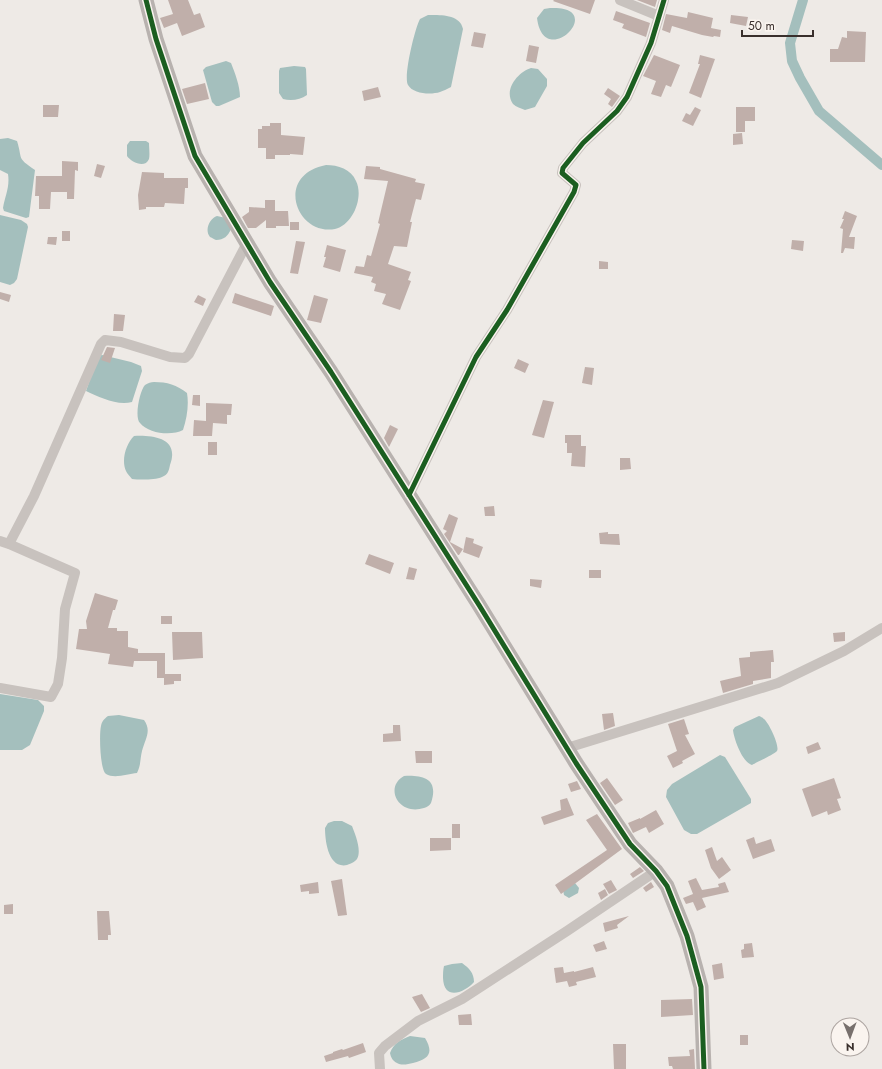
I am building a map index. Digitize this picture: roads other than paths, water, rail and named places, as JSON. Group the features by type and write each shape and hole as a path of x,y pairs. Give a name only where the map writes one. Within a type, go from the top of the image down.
{"street":[{"path":"146,0 156,40 195,156 270,282 331,372 479,605 567,748 630,844 656,871 667,886 687,936 701,987 704,1069"},
{"path":"620,0 659,16"},
{"path":"409,495 476,356 506,310 574,192 576,185 562,173 563,168 583,143 617,111 627,97 644,62 664,0"},
{"path":"0,688 51,697 58,684 62,658 65,609 75,573 4,542 34,496 101,344 105,340 115,341 170,357 185,358 189,354 247,242"},
{"path":"567,748 778,683 844,651 882,628"},
{"path":"380,1069 379,1053 418,1021 462,999 656,871"}],"water":[{"path":"550,8 567,10 574,16 574,24 569,32 560,38 550,39 542,33 537,18 544,9"},
{"path":"428,15 444,15 454,18 458,20 463,29 451,87 440,92 422,93 410,88 407,80 407,73 410,52 418,24 420,19"},
{"path":"226,61 231,63 233,67 240,97 216,106 212,102 203,70 206,67"},
{"path":"294,66 305,67 306,69 307,95 295,100 283,99 279,93 280,68"},
{"path":"531,68 538,69 547,79 547,86 535,107 525,110 513,104 510,99 510,93 513,82 517,77 521,73"},
{"path":"8,138 17,141 21,158 35,170 29,217 26,218 4,211 3,208 8,187 8,174 0,170 0,139"},
{"path":"130,141 146,141 149,143 149,159 147,162 144,164 138,164 127,156 127,145"},
{"path":"326,165 344,168 354,177 358,187 358,202 352,216 347,222 335,229 321,229 310,223 301,214 296,203 296,191 300,180 310,171"},
{"path":"0,215 21,220 27,224 28,227 17,279 10,285 0,282"},
{"path":"217,216 226,218 231,229 229,234 225,237 216,240 208,234 208,228 212,219"},
{"path":"102,355 141,366 142,371 132,402 114,402 86,391 98,356"},
{"path":"154,382 172,384 187,393 187,412 183,430 173,433 155,432 144,427 138,420 138,404 141,392 145,385"},
{"path":"134,436 149,436 163,440 168,444 171,449 172,456 169,470 166,475 155,479 139,480 132,479 126,472 124,462 125,452"},
{"path":"0,694 38,700 44,706 44,711 30,745 22,750 0,750"},
{"path":"119,715 144,720 148,731 137,773 113,776 106,774 102,766 100,752 100,730 103,720 108,716"},
{"path":"759,716 762,717 769,725 778,748 775,753 752,765 745,760 742,755 733,730 735,727"},
{"path":"720,755 725,757 751,799 751,803 697,834 691,834 684,830 666,797 667,790 672,784"},
{"path":"404,776 418,776 428,780 433,789 433,795 429,806 415,809 407,808 401,804 397,799 395,787 398,781"},
{"path":"342,821 352,826 356,838 359,851 357,859 347,865 336,863 327,846 325,828 328,823"},
{"path":"575,883 579,888 578,893 569,898 564,895 563,890"},
{"path":"462,963 471,971 474,982 460,992 451,992 447,990 444,985 444,966"},
{"path":"410,1036 425,1038 429,1048 428,1055 423,1060 413,1063 399,1064 393,1060 390,1053 398,1042"}],"waterway":[{"path":"803,0 790,43 792,61 800,78 819,111 882,165"}]}
